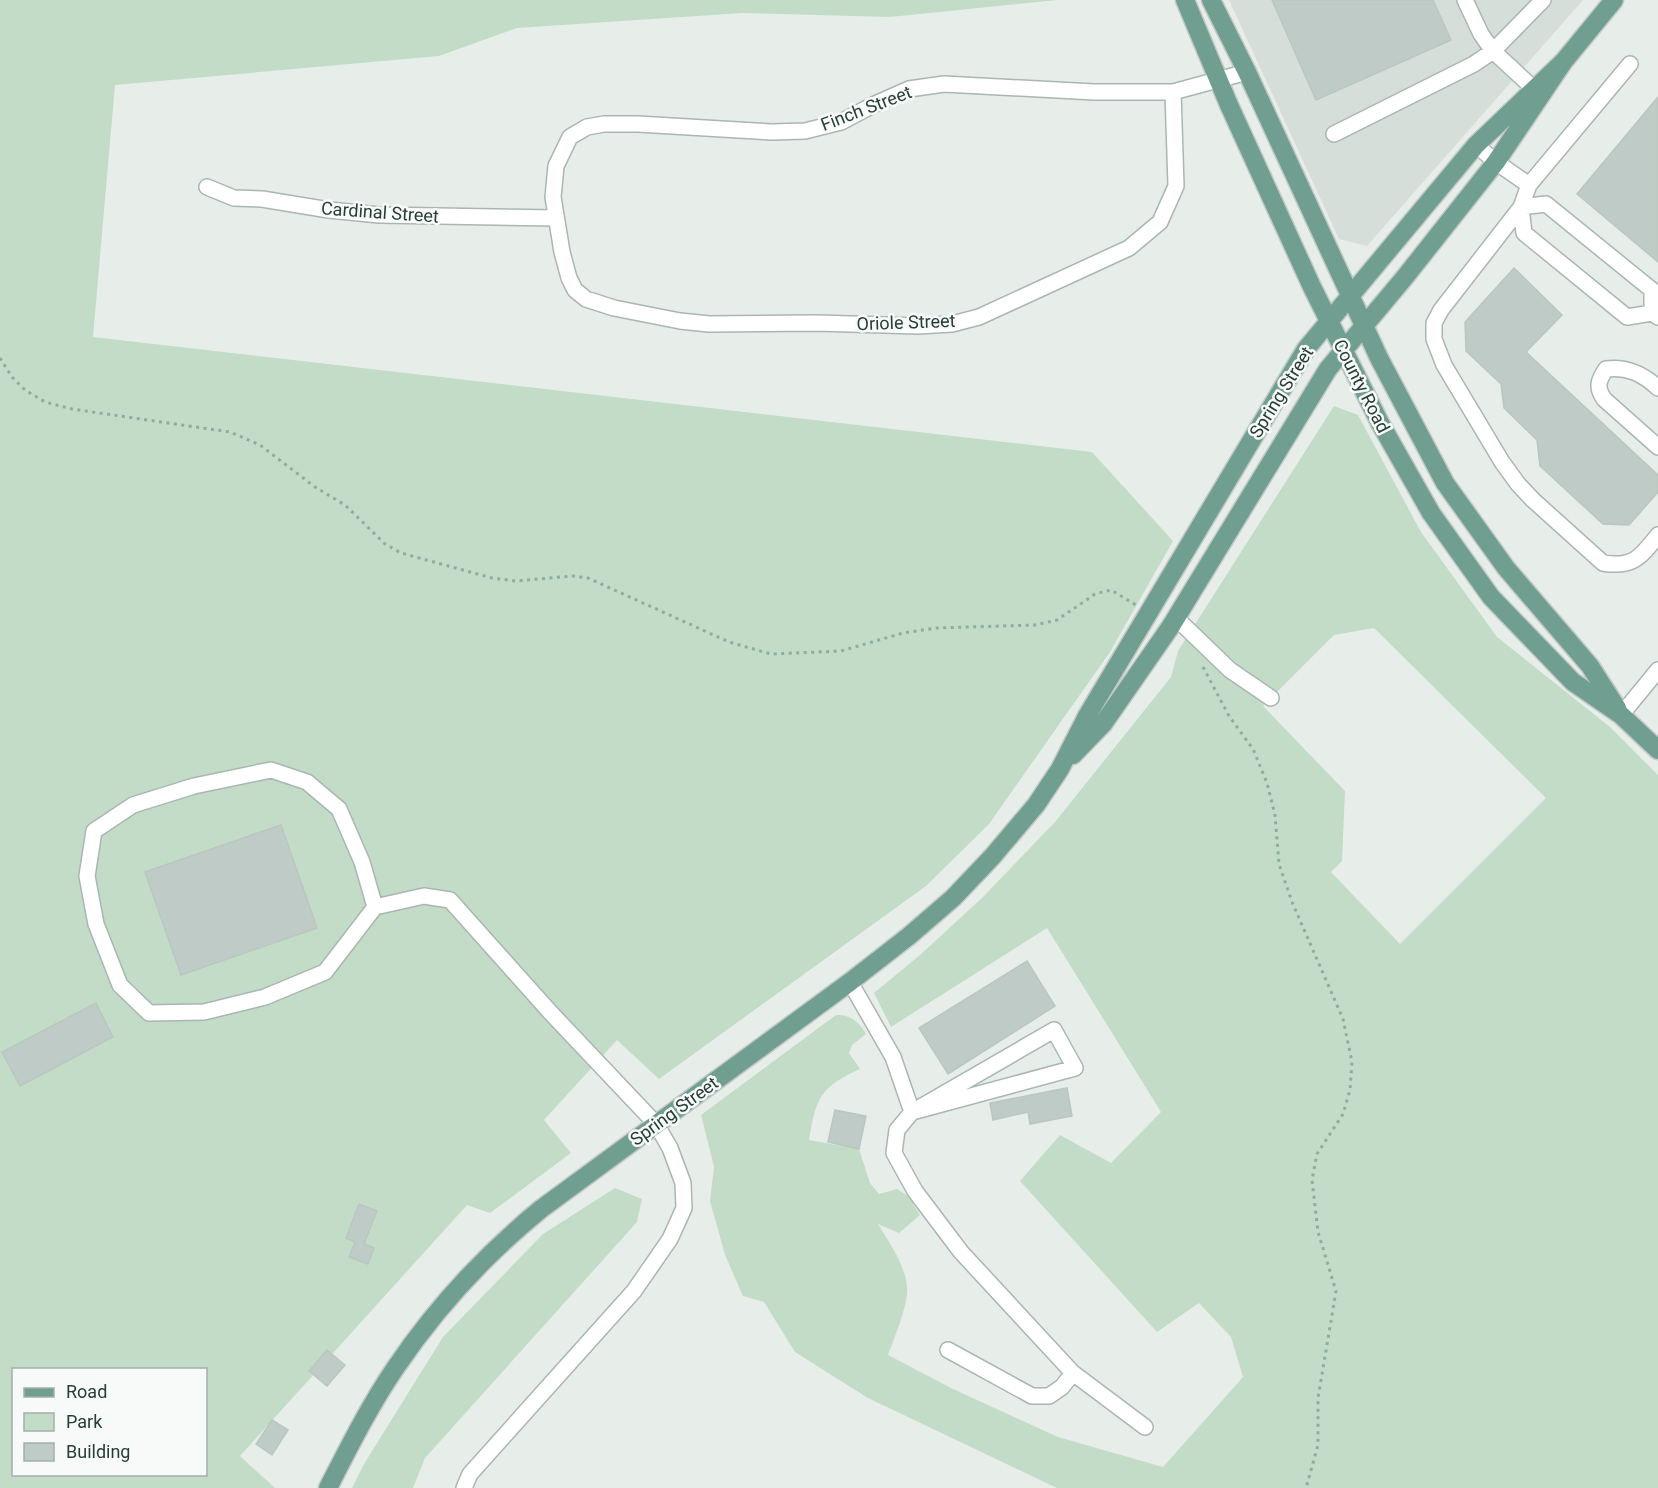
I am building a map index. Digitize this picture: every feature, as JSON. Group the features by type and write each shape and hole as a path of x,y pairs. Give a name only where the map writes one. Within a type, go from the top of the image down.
{"main road":[{"name":"County Road","path":"1185,0 1329,321 1380,423 1431,513 1491,597 1573,682 1621,714 1658,750"},
{"name":"County Road","path":"1211,0 1247,72 1378,358 1445,483 1506,568 1590,666 1621,714"},
{"name":"Spring Street","path":"328,1488 394,1369 416,1339 468,1278 510,1234 909,936 953,898 992,857 1029,813 1060,769 1102,724 1176,618 1328,369 1406,278 1496,162 1564,61 1614,0"},
{"name":"Spring Street","path":"1060,769 1087,716 1306,349 1476,145 1564,61"}],"street":[{"path":"1465,0 1481,34 1493,51 1534,89"},
{"path":"1334,134 1474,64 1493,51 1543,0"},
{"path":"1630,64 1529,185 1521,207 1441,310 1434,324 1434,339 1444,365 1502,462 1518,484 1603,563 1617,566 1635,561 1658,535"},
{"name":"Finch Street","path":"556,218 553,197 556,166 570,137 587,127 604,124 638,124 772,132 805,131 841,122 909,89 944,84 1084,92 1173,92 1247,72"},
{"name":"Oriole Street","path":"556,218 564,261 574,290 586,299 614,308 680,321 709,324 918,326 952,324 979,317 1130,248 1160,222 1176,186 1173,92"},
{"path":"1476,145 1529,185"},
{"name":"Cardinal Street","path":"207,187 234,198 262,199 328,210 379,215 556,218"},
{"path":"1546,204 1652,290 1655,315 1627,316 1541,247 1524,233 1521,207 1546,204"},
{"path":"1658,388 1638,373 1620,367 1606,369 1598,381 1598,390 1604,399 1658,447"},
{"path":"1176,618 1230,670 1271,698"},
{"path":"1621,714 1658,670"},
{"path":"375,907 362,862 339,809 307,782 271,770 194,786 134,805 94,831 87,876 96,924 120,985 149,1013 204,1012 266,997 325,972 375,907 424,896 450,900 550,1012 656,1124 670,1148 683,1183 684,1208 670,1239 634,1291 470,1474 464,1488"},
{"path":"850,982 893,1057 912,1112"},
{"path":"912,1112 1075,1068 1054,1030 912,1112 897,1130 894,1153 905,1176 961,1251 1073,1373 1145,1427"},
{"path":"948,1350 1032,1396 1049,1396 1062,1387 1073,1373"}],"path":[{"path":"0,358 12,377 25,390 45,402 72,409 230,432 260,445 315,487 345,505 385,544 401,553 492,578 516,581 572,576 588,578 729,642 771,654 841,651 903,633 936,628 1035,625 1057,620 1095,594 1111,590 1148,613"},
{"path":"1203,667 1229,716 1253,749 1267,783 1275,815 1279,864 1292,902 1343,1019 1352,1062 1350,1090 1343,1114 1317,1154 1312,1180 1318,1232 1336,1291 1318,1398 1318,1445 1306,1488"}],"shaded area":[{"path":"1229,0 1583,0 1367,246 1339,239"}],"green space":[{"path":"0,0 1057,0 890,17 742,13 517,28 439,56 115,85 93,337 1092,452 1173,541 1110,652 989,824 926,886 659,1079 617,1040 544,1120 571,1153 490,1213 467,1205 240,1456 275,1488 0,1488"},
{"path":"1334,406 1358,415 1421,532 1497,637 1610,727 1658,775 1658,1488 1057,1488 868,1398 795,1352 764,1302 743,1296 725,1255 710,1201 714,1167 701,1115 836,1015 841,1015 854,1020 866,1034 852,1045 849,1053 860,1069 836,1082 822,1096 814,1114 809,1140 859,1149 870,1183 879,1194 897,1189 908,1196 920,1215 899,1233 878,1224 900,1262 907,1287 903,1311 888,1355 953,1389 1058,1437 1163,1467 1243,1377 1231,1337 1199,1303 1157,1332 1020,1181 1060,1135 1111,1163 1161,1112 1047,928 891,1027 874,993 920,955 982,898 1055,822 1171,677 1178,651","holes":["1374,628 1546,798 1400,944 1331,872 1342,861 1345,791 1263,706 1334,635"]},
{"path":"615,1188 642,1199 637,1222 425,1458 413,1488 352,1488 364,1464 443,1337 543,1234"}],"building":[{"path":"1272,0 1433,0 1451,40 1316,100"},
{"path":"1658,97 1658,262 1577,194"},
{"path":"1514,268 1562,315 1526,352 1658,475 1658,492 1629,525 1603,524 1540,466 1537,440 1504,408 1501,384 1466,351 1465,322"},
{"path":"281,825 317,928 181,975 145,872"},
{"path":"1027,961 1055,1006 948,1074 919,1028"},
{"path":"96,1003 113,1037 20,1086 2,1052"},
{"path":"1067,1088 1072,1116 1030,1124 1028,1112 993,1120 990,1103"},
{"path":"835,1110 866,1116 859,1149 828,1142"},
{"path":"359,1204 377,1211 364,1244 374,1248 368,1264 349,1257 355,1242 346,1238"},
{"path":"327,1350 345,1365 327,1386 309,1371"},
{"path":"272,1420 288,1430 272,1455 256,1444"}]}
